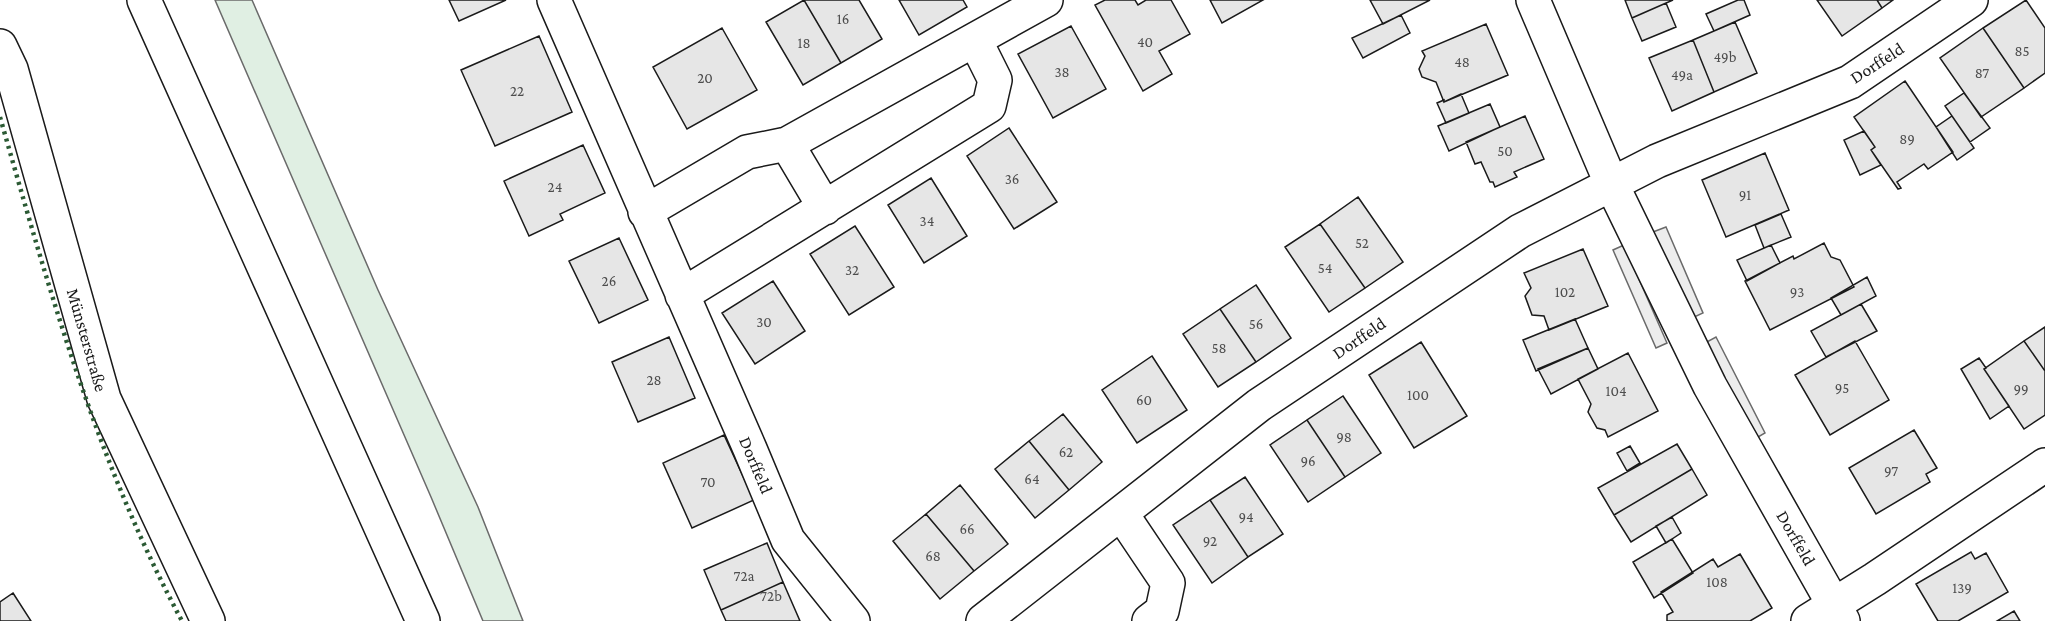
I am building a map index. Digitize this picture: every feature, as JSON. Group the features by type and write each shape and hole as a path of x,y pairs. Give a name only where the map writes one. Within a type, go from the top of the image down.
{"street":[{"path":"144,0 423,621"},
{"path":"645,212 747,152 787,144 1046,0"},
{"name":"Dorffeld","path":"1533,0 1611,183 1710,386 1828,616 1875,579 2045,465"},
{"name":"Dorffeld","path":"1004,615 1121,513 1259,405 1520,231 1657,161 1850,82 1971,0"},
{"name":"Dorffeld","path":"554,1 788,540 853,621"},
{"path":"682,295 989,106 995,80 975,39"},
{"name":"Münsterstraße","path":"0,46 11,69 104,399 208,621"},
{"path":"787,144 825,208"},
{"path":"1121,513 1168,583 1162,611 1149,621"}],"green space":[{"path":"215,0 252,0 378,290 478,507 523,621 483,621"}],"shaded area":[{"path":"1666,227 1703,313 1690,319 1653,232"},
{"path":"1624,245 1667,343 1656,348 1613,250"},
{"path":"1716,337 1765,433 1753,440 1703,344"}],"building":[{"path":"449,0 506,0 459,21"},
{"path":"804,0 841,63 803,85 766,22"},
{"path":"804,0 859,0 882,39 841,63"},
{"path":"899,0 963,0 967,7 919,35"},
{"path":"1105,0 1135,0 1138,5 1146,0 1171,0 1190,34 1159,51 1172,74 1143,91 1095,5"},
{"path":"1210,0 1263,0 1222,23"},
{"path":"1370,0 1430,0 1383,24"},
{"path":"1625,0 1673,0 1632,18"},
{"path":"1738,0 1744,0 1750,15 1714,31 1706,14"},
{"path":"1817,0 1877,0 1882,8 1842,36"},
{"path":"1877,0 1893,0 1882,8"},
{"path":"2026,0 2045,28 2045,73 2024,88 1983,28"},
{"path":"1666,3 1676,27 1642,41 1632,18"},
{"path":"1401,15 1410,33 1363,58 1352,38"},
{"path":"1735,22 1757,73 1714,92 1693,40"},
{"path":"1486,24 1508,75 1444,102 1436,82 1422,77 1419,69 1425,56 1422,51"},
{"path":"1071,26 1106,89 1053,118 1018,54"},
{"path":"722,28 757,90 687,129 653,67"},
{"path":"1983,28 2024,88 1981,117 1940,58"},
{"path":"539,36 572,112 495,146 461,70"},
{"path":"1693,40 1714,92 1672,111 1649,58"},
{"path":"1905,81 1953,152 1928,169 1924,164 1897,182 1901,188 1898,189 1871,150 1875,147 1854,117"},
{"path":"1964,93 1990,128 1970,142 1945,106"},
{"path":"1461,94 1469,113 1446,123 1437,103"},
{"path":"1490,104 1500,127 1449,151 1438,126"},
{"path":"1525,116 1544,159 1514,172 1517,177 1495,187 1493,182 1490,182 1481,162 1475,164 1466,142"},
{"path":"1952,116 1974,148 1957,160 1936,127"},
{"path":"1009,128 1057,202 1014,229 967,156"},
{"path":"1864,131 1875,147 1871,150 1881,165 1860,175 1844,140"},
{"path":"583,145 605,193 560,214 563,220 529,236 504,181"},
{"path":"1765,153 1789,210 1726,237 1702,180"},
{"path":"931,178 967,236 924,263 888,205"},
{"path":"1358,197 1403,262 1365,288 1320,224"},
{"path":"1781,214 1791,237 1764,248 1755,225"},
{"path":"1320,224 1365,288 1329,312 1285,247"},
{"path":"855,226 894,287 849,315 810,254"},
{"path":"619,238 648,300 599,323 569,261"},
{"path":"1824,243 1831,257 1840,260 1854,287 1770,330 1745,281"},
{"path":"1771,245 1780,263 1747,281 1737,260"},
{"path":"1583,249 1608,306 1549,330 1544,316 1532,315 1525,296 1531,288 1524,273"},
{"path":"1867,277 1876,296 1841,315 1831,298"},
{"path":"773,281 805,331 755,364 722,313"},
{"path":"1256,285 1291,338 1256,362 1220,309"},
{"path":"1861,304 1877,331 1826,357 1811,331"},
{"path":"1220,309 1256,362 1218,387 1183,334"},
{"path":"1575,319 1588,348 1536,371 1523,340"},
{"path":"2045,327 2045,371 2024,341"},
{"path":"669,337 695,398 638,422 612,362"},
{"path":"1855,341 1889,400 1830,435 1795,375"},
{"path":"2024,341 2045,371 2045,415 2024,429 1984,369"},
{"path":"1421,342 1467,416 1414,448 1369,375"},
{"path":"1588,348 1598,369 1551,394 1538,369"},
{"path":"1628,353 1658,411 1608,437 1605,430 1597,428 1588,412 1591,404 1578,379"},
{"path":"1152,356 1187,410 1137,443 1102,390"},
{"path":"1979,358 2009,406 1990,419 1961,369"},
{"path":"1343,396 1381,453 1345,477 1307,420"},
{"path":"1063,414 1102,462 1069,490 1029,441"},
{"path":"1307,420 1345,477 1308,502 1270,445"},
{"path":"1914,430 1937,468 1926,474 1930,482 1876,514 1849,468"},
{"path":"724,435 754,500 692,528 663,463"},
{"path":"1029,441 1069,490 1035,518 995,469"},
{"path":"1677,444 1692,469 1614,515 1598,488"},
{"path":"1630,446 1640,463 1627,471 1617,453"},
{"path":"1692,469 1707,495 1631,542 1614,515"},
{"path":"1245,477 1283,534 1248,557 1210,500"},
{"path":"960,485 1008,544 974,571 926,514"},
{"path":"1210,500 1248,557 1212,583 1173,525"},
{"path":"926,514 974,571 940,599 893,541"},
{"path":"1672,517 1681,533 1666,543 1656,526"},
{"path":"1672,539 1693,573 1654,598 1633,562"},
{"path":"767,543 783,582 721,610 704,570"},
{"path":"1971,552 1975,559 1986,553 2008,592 1958,621 1938,621 1916,584"},
{"path":"1740,554 1772,608 1750,621 1667,621 1667,615 1673,612 1661,592 1713,559 1718,567"},
{"path":"783,582 800,621 726,621 721,610"},
{"path":"13,593 31,621 0,621 0,602"},
{"path":"2014,611 2020,621 1997,621"}],"hedge":[{"path":"0,117 37,246 100,437 152,561 182,621"}]}
